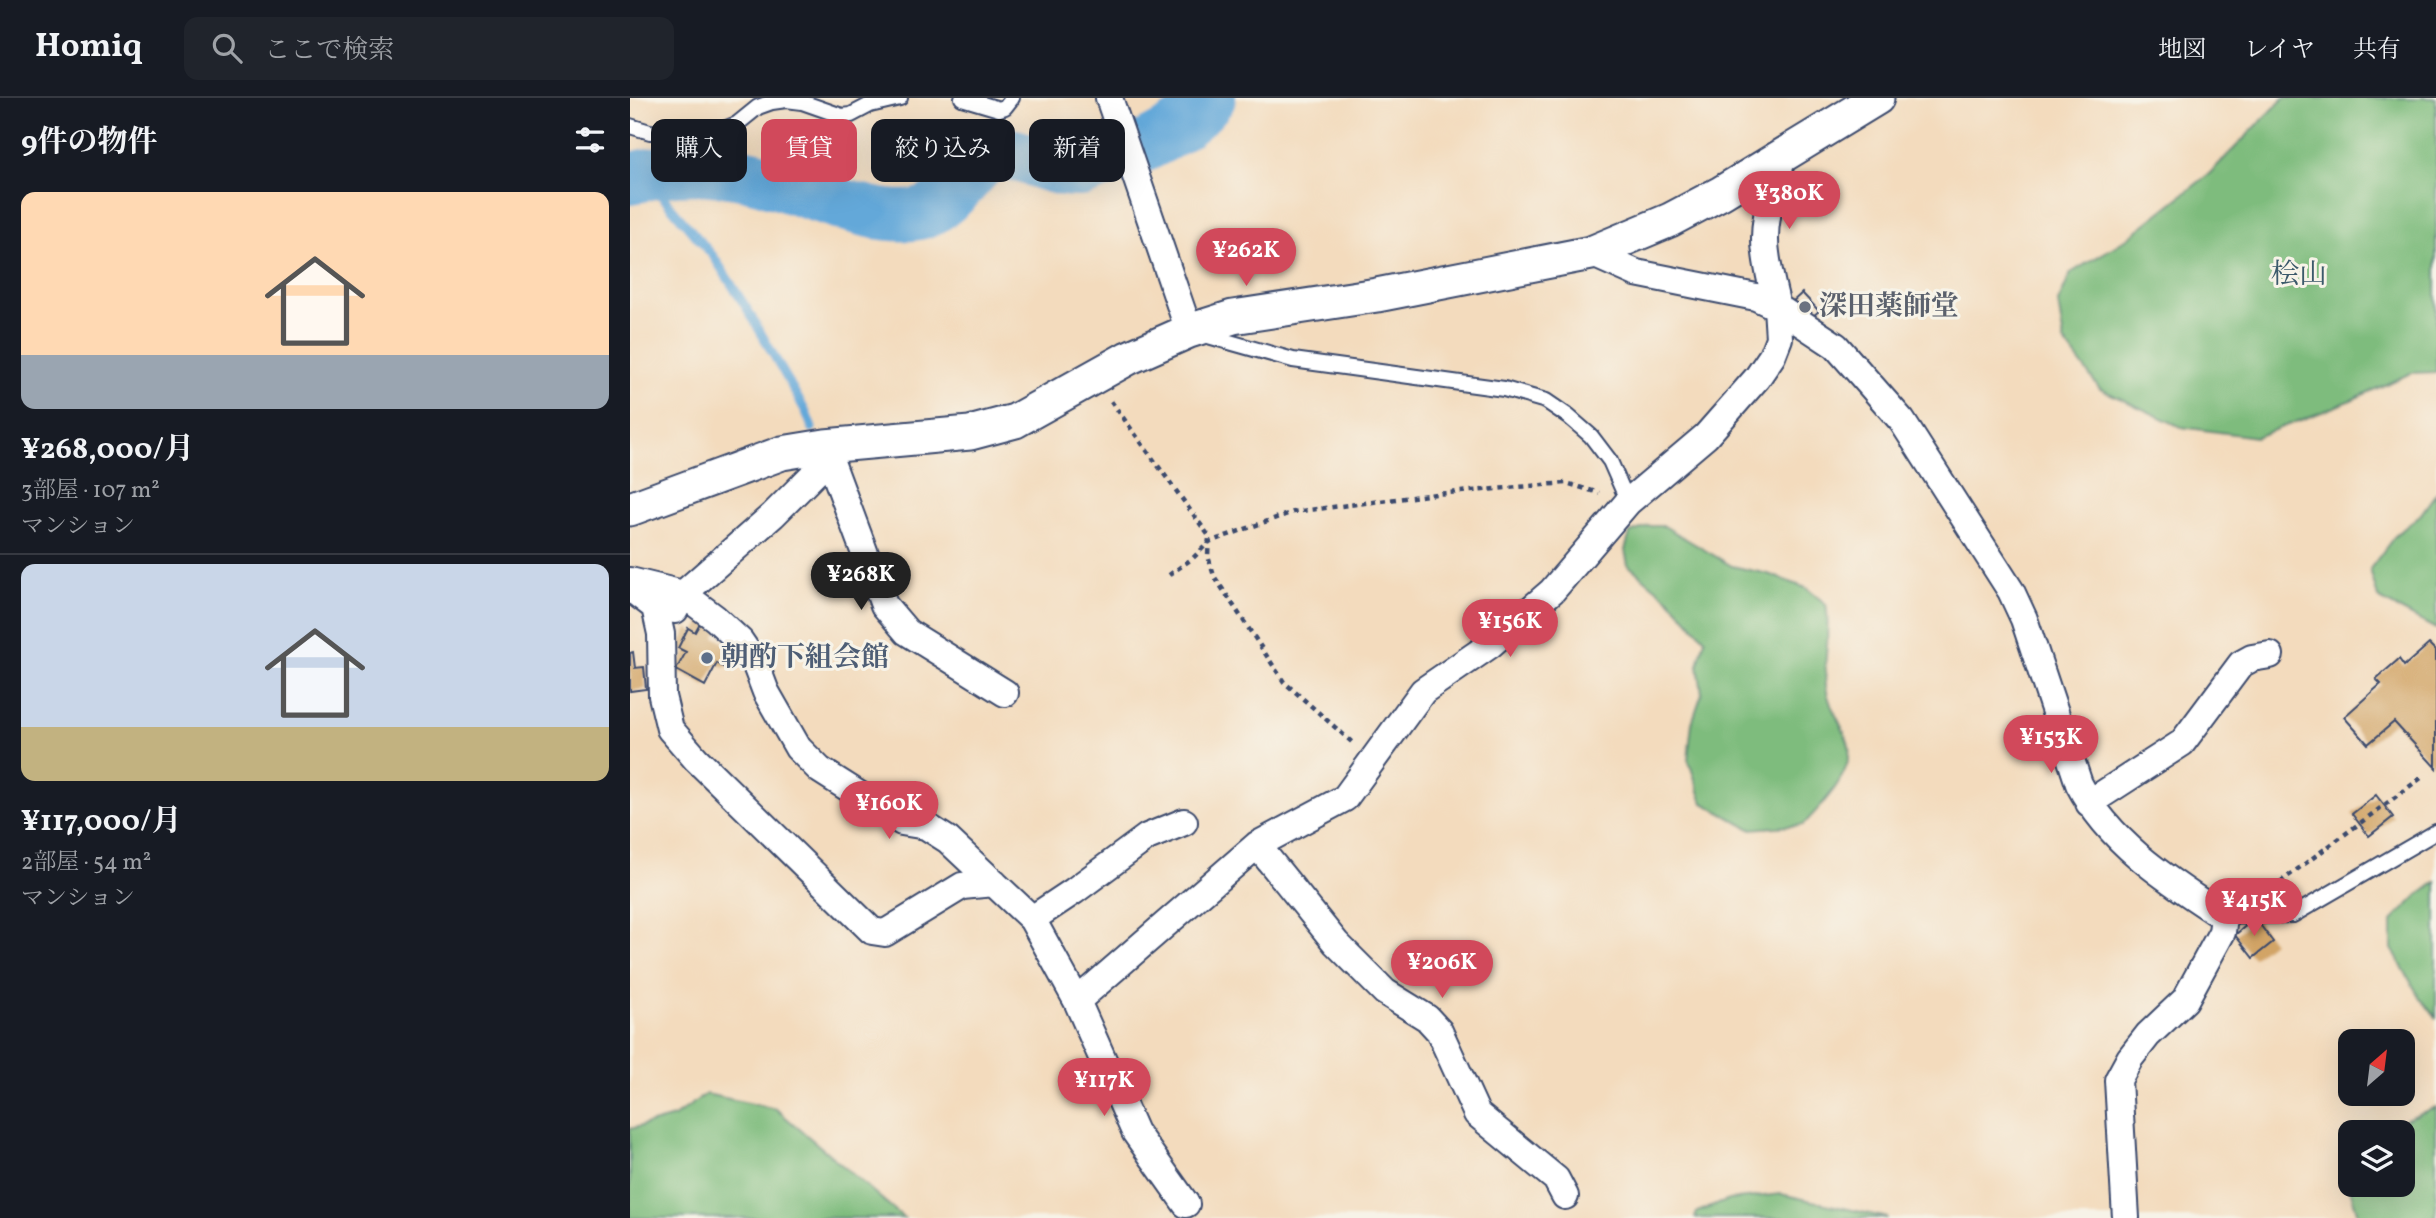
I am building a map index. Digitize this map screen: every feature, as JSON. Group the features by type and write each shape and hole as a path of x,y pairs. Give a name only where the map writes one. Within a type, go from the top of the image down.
{"street":[{"path":"1109,98 1189,331"},
{"path":"630,509 782,453 825,446 970,433 1015,421 1128,358 1189,331 1233,317 1377,295 1591,253 1670,220 1877,98"},
{"path":"1077,1001 1257,845 1345,798 1423,691 1490,645 1552,591 1628,502 1706,436 1757,378 1772,356 1779,338 1777,307 1765,251 1765,233 1783,155"},
{"path":"1591,253 1636,273 1756,297 1777,307 1836,346 1902,421 2011,591 2024,619 2079,784 2089,803 2110,829 2156,870 2224,917 2222,932 2185,1000 2148,1035 2130,1058 2118,1080 2126,1218"},
{"path":"661,635 683,594 773,515 816,472 825,446"},
{"path":"825,446 884,605 907,632 1005,693"},
{"path":"630,581 683,594 740,641 755,663 766,692 798,748 820,769 902,822 926,826 948,840 1032,919 1077,1001 1135,1132 1186,1204"},
{"path":"630,588 655,607 661,635 662,696 670,729 696,759 872,931 884,933 962,886 994,883"},
{"path":"2089,803 2182,743 2241,664 2252,657 2270,655"},
{"path":"1032,919 1147,837 1184,822"},
{"path":"1257,845 1336,943 1385,992 1427,1018 1439,1031 1476,1114 1556,1179 1565,1196"}],"lane":[{"path":"630,125 650,132 714,133 737,124 758,107 772,102 802,102 842,117 870,105 900,98"},
{"path":"962,98 999,109 1009,104 1012,98"},
{"path":"1189,331 1293,360 1504,389 1546,401 1591,436 1610,461 1628,502"},
{"path":"2224,917 2292,915 2436,832"}],"path":[{"path":"1094,377 1209,536 1208,556 1214,576 1284,682 1373,761"},
{"path":"1169,575 1193,558 1209,542 1293,512 1436,494 1566,483 1628,502"},
{"path":"2301,867 2421,778"}],"green space":[{"name":"桧山","path":"2284,98 2436,98 2436,372 2411,373 2340,405 2256,437 2181,427 2100,389 2064,341 2058,303 2071,273 2125,240 2209,174"},
{"path":"2436,493 2436,629 2378,598 2370,569 2394,537 2421,514"},
{"path":"1649,526 1664,526 1732,566 1768,574 1806,588 1826,604 1826,686 1829,701 1848,742 1849,753 1836,787 1803,825 1750,829 1703,803 1688,759 1692,723 1702,693 1698,665 1705,639 1669,599 1628,565 1625,550 1630,533"},
{"path":"2436,882 2436,1017 2420,998 2392,949 2392,921 2417,896"},
{"path":"706,1094 776,1109 904,1218 630,1218 630,1129 674,1117"},
{"path":"2436,1107 2436,1218 2359,1218 2352,1197 2415,1197 2415,1120 2404,1120"},
{"path":"1781,1194 1888,1218 1695,1218 1697,1212 1729,1200"}],"building":[{"name":"深田薬師堂","path":"1802,293 1819,311 1807,321 1791,303"},
{"name":"朝酌下組会館","path":"701,621 718,630 715,637 727,644 725,648 734,653 725,668 717,663 705,686 676,670 686,652 678,648 688,628 695,632"},
{"path":"2429,644 2436,651 2436,768 2394,722 2368,744 2344,717 2381,684 2376,679 2399,659 2404,666"},
{"path":"633,652 635,668 644,667 646,689 630,691 630,653"},
{"path":"2376,795 2393,817 2369,836 2352,814"},
{"path":"2255,918 2273,942 2253,958 2235,935"}],"waterway":[{"path":"630,179 675,170 721,171 771,181 866,211 910,215 928,211 945,200 990,152 1012,154 1057,169 1083,170 1134,151 1162,137 1189,120 1210,98"},
{"path":"643,174 714,257 749,312 806,412 812,428"}],"place":[{"name":"深田薬師堂","path":"1805,307"},
{"name":"朝酌下組会館","path":"707,658"}]}
